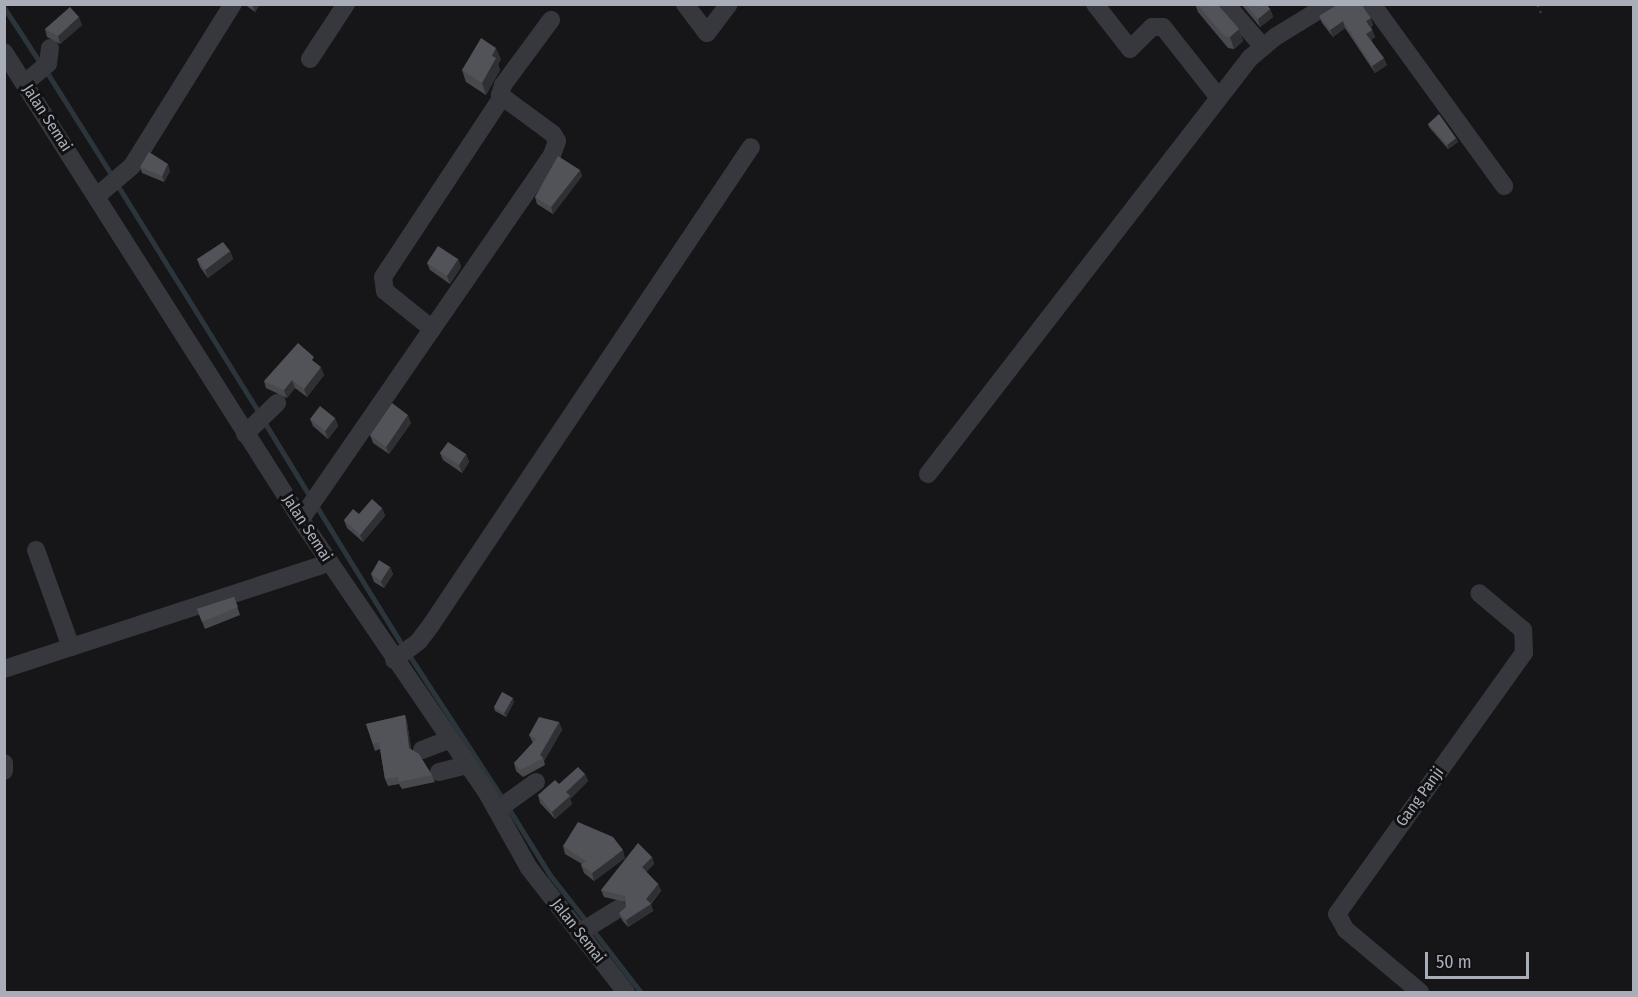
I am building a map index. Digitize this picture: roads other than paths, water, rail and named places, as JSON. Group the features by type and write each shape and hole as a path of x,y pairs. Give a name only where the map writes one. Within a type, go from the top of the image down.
{"street":[{"path":"107,189 233,4"},
{"path":"310,59 346,4"},
{"path":"685,4 707,33 729,4"},
{"path":"1095,4 1130,49 1152,27 1163,27 1219,98"},
{"path":"1226,4 1269,42"},
{"path":"928,474 1219,98 1269,42 1329,4"},
{"path":"1372,4 1504,186"},
{"path":"432,328 385,291 383,277 501,99 503,85 551,20"},
{"path":"34,76 50,48"},
{"name":"Jalan Semai","path":"4,52 34,76 107,189 248,431 303,516 329,563 397,658 468,765 506,803 529,868 588,927 626,993"},
{"path":"303,516 555,147 556,141 550,132 501,99"},
{"path":"397,658 419,641 751,147"},
{"path":"248,431 271,408"},
{"path":"36,550 71,647"},
{"path":"4,669 329,563"},
{"name":"Gang Panji","path":"1420,993 1340,924 1337,914 1524,653 1523,630 1479,593"},
{"path":"422,750 450,739"},
{"path":"4,763 4,771"},
{"path":"439,772 468,765"},
{"path":"506,803 536,782"},
{"path":"588,927 618,909"}],"waterway":[{"path":"4,7 42,65"},
{"path":"47,72 113,177"},
{"path":"117,184 260,414"},
{"path":"264,421 310,496"},
{"path":"316,505 403,646"},
{"path":"408,653 503,799"},
{"path":"508,807 551,876 588,923"},
{"path":"593,930 641,992"}]}
